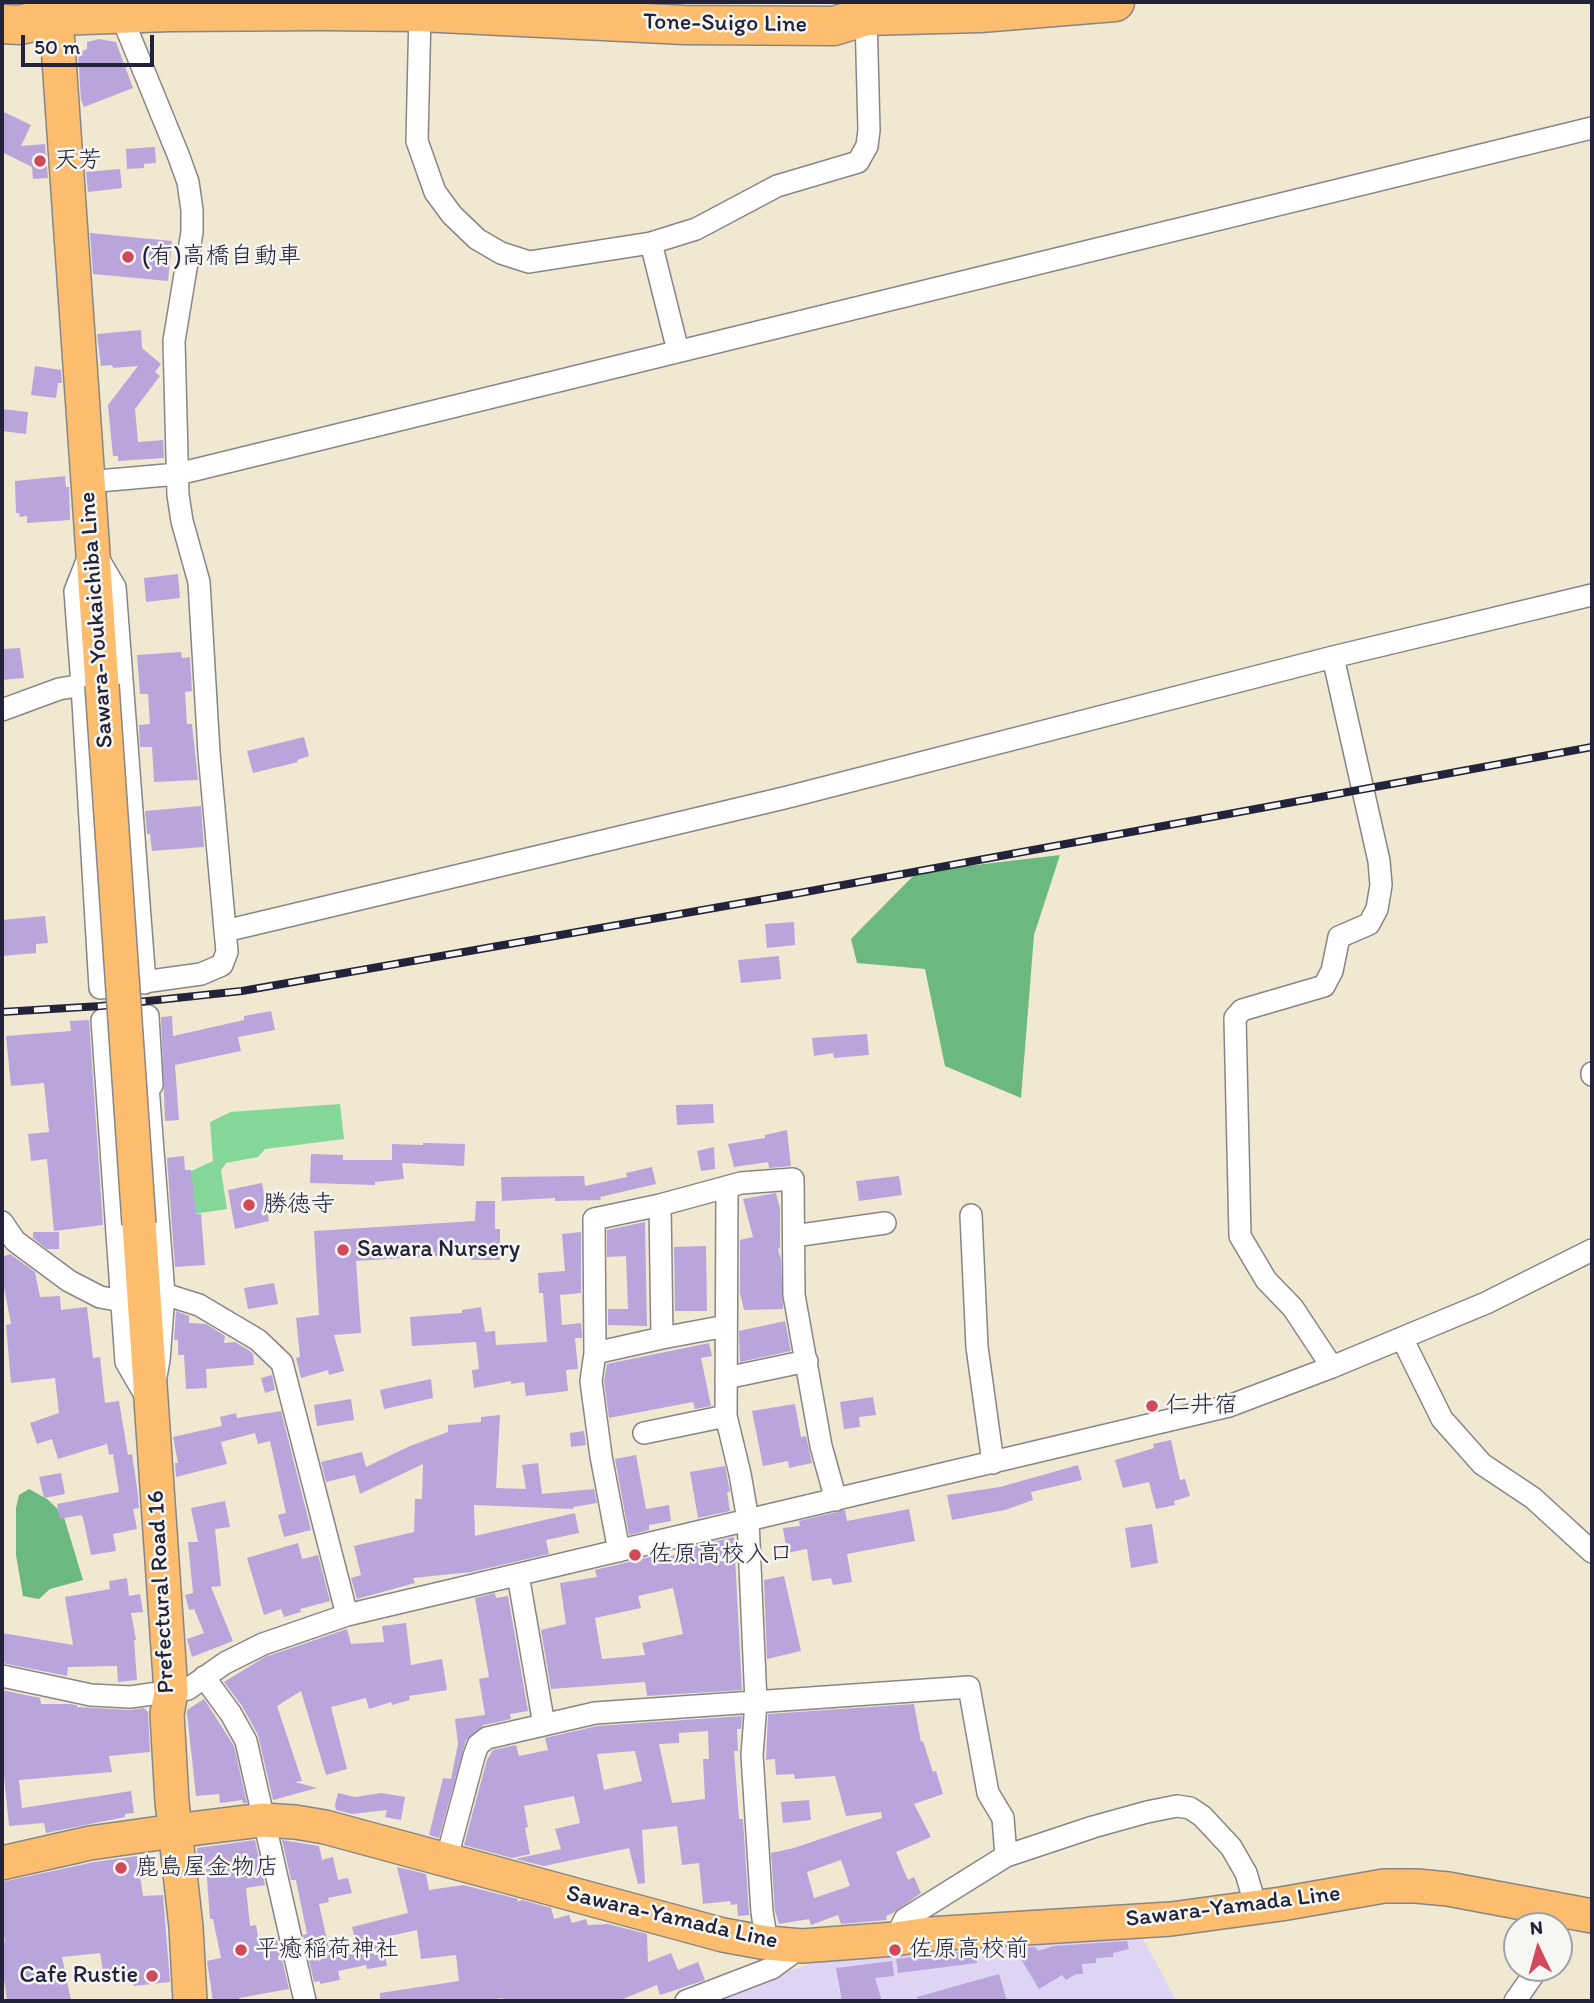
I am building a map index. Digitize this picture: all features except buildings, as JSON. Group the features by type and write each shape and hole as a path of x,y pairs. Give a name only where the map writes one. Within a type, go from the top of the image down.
{"highway":[{"name":"Tone-Suigo Line","path":"811,2 833,2 866,16"},
{"name":"Tone-Suigo Line","path":"2,24 20,25 62,12 118,8 195,12 420,12 684,25 834,26 866,16 980,13 1115,2"}],"main road":[{"name":"Sawara-Youkaichiba Line","path":"62,12 92,548 92,685 139,1224"},
{"name":"Prefectural Road 16","path":"139,1224 171,1692 167,1714 174,1830 187,1927 190,2001"},
{"name":"Sawara-Yamada Line","path":"2,1863 90,1843 262,1820 325,1827 701,1929 767,1943 802,1946 929,1934 1171,1919 1384,1886 1448,1889 1547,1912"}],"street":[{"path":"2,710 49,692 92,685 100,989 201,974 222,965 227,952 209,753 199,582 182,522 178,474 174,341 191,243 192,210 188,182 179,157 118,8"},
{"path":"420,12 417,141 435,192 452,215 477,239 501,253 529,262 651,243 696,229 777,186 858,162 867,146 869,130 866,16"},
{"path":"87,482 178,474 1592,128"},
{"path":"651,243 677,351"},
{"path":"92,548 115,587 145,983"},
{"path":"225,931 788,797 1333,657 1592,595"},
{"path":"1332,1367 1293,1308 1266,1280 1240,1236 1235,1018 1242,1010 1324,986 1332,971 1339,937 1369,924 1377,909 1381,885 1379,861 1333,657"},
{"path":"148,1016 152,1085 148,1086 164,1294 159,1360 151,1405 126,1362 102,1020 148,1016"},
{"path":"619,1551 597,1431 591,1381 595,1353 594,1219 727,1189 741,1183 793,1179 793,1295 821,1446 836,1500"},
{"path":"727,1189 726,1416 748,1520 756,1703 752,1755 762,1912 767,1943"},
{"path":"660,1205 662,1338"},
{"path":"971,1215 978,1347 993,1462"},
{"path":"2,1222 8,1244 100,1297 122,1301"},
{"path":"794,1237 885,1223"},
{"path":"2,1676 91,1696 130,1697 188,1689 225,1664 264,1644 347,1615 1229,1406 1332,1367 1486,1303 1592,1250"},
{"path":"164,1294 200,1305 258,1340 282,1363 347,1615"},
{"path":"595,1353 726,1326"},
{"path":"1402,1338 1442,1419 1482,1464 1533,1498 1592,1552"},
{"path":"726,1378 807,1361"},
{"path":"644,1433 726,1416"},
{"path":"518,1575 544,1725"},
{"path":"204,1677 246,1741 305,2001"},
{"path":"446,1861 478,1745 487,1738 594,1713 969,1687 988,1793 1003,1818 1006,1856"},
{"path":"895,1939 905,1919 1006,1856 1147,1812 1177,1806 1190,1808 1238,1857 1246,1873 1256,1907"},
{"path":"686,2001 772,1968 802,1946"},
{"path":"1514,2001 1528,1982"}],"shaded area":[{"path":"1138,1930 1177,2001 703,2001 810,1964 892,1952"}],"green space":[{"path":"1060,855 1034,935 1021,1098 945,1066 925,969 857,963 851,939 917,872"},
{"path":"340,1104 344,1139 265,1149 258,1157 226,1163 221,1170 227,1209 194,1214 187,1173 213,1161 210,1122 231,1112"},
{"path":"29,1489 47,1499 63,1514 83,1580 50,1589 39,1599 23,1596 16,1555 16,1508 19,1495"}],"railway":[{"path":"2,1012 101,1006 242,991 805,892 1592,747"}],"place":[{"name":"天芳","path":"40,161"},
{"name":"(有)高橋自動車","path":"128,257"},
{"name":"勝徳寺","path":"249,1205"},
{"name":"Sawara Nursery","path":"343,1250"},
{"name":"仁井宿","path":"1152,1406"},
{"name":"佐原高校入口","path":"635,1555"},
{"name":"鹿島屋金物店","path":"121,1868"},
{"name":"平癒稲荷神社","path":"241,1950"},
{"name":"佐原高校前","path":"895,1950"},
{"name":"Cafe Rustie","path":"152,1976"}]}
